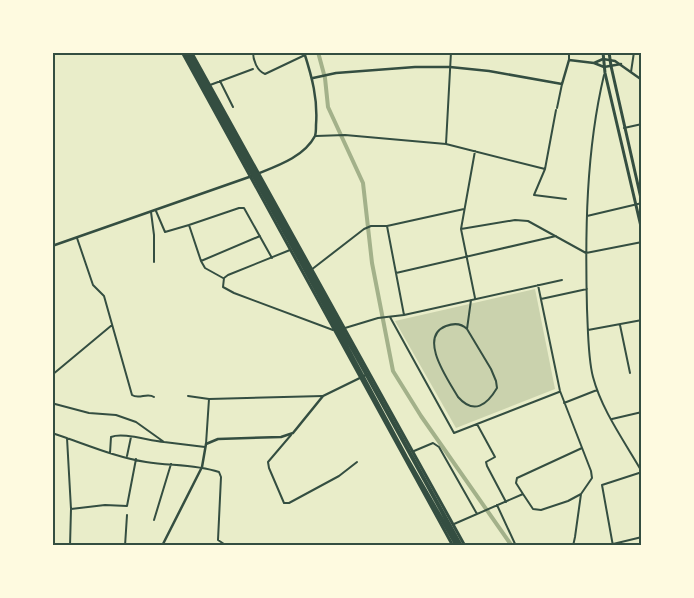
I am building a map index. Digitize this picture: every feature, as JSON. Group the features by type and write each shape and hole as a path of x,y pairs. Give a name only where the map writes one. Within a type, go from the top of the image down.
{"highway":[{"path":"184,52 307,273 455,546"},
{"path":"190,52 463,546"}],"main road":[{"path":"184,52 360,378 455,546"},
{"path":"190,52 312,269 463,546"},
{"path":"603,52 605,73 642,231"},
{"path":"609,52 610,66 642,203"}],"street":[{"path":"52,246 258,173 291,159 305,148 315,136 317,110 313,79 305,54 265,74 260,71 253,52"},
{"path":"446,144 451,52"},
{"path":"566,199 534,195 545,169 556,109 569,60 569,52"},
{"path":"631,72 634,52"},
{"path":"594,63 609,58 621,64 642,80"},
{"path":"569,60 594,63 604,67 621,64"},
{"path":"313,79 336,72 415,67 450,67 489,71 562,84"},
{"path":"210,85 253,68"},
{"path":"605,73 599,96 587,216 588,330 592,376 597,390 642,472 602,485 613,545 642,537"},
{"path":"220,81 233,107"},
{"path":"624,128 642,124"},
{"path":"315,136 345,135 446,144 545,169"},
{"path":"475,151 461,229 475,299"},
{"path":"587,216 642,203"},
{"path":"155,210 165,232 242,208 246,210 272,258"},
{"path":"304,273 312,269 364,229 371,226 388,226 464,210"},
{"path":"150,211 154,235 154,262"},
{"path":"461,229 521,220 528,221 586,253 642,242"},
{"path":"188,225 201,261 207,270 224,278"},
{"path":"388,226 404,315"},
{"path":"201,261 260,236"},
{"path":"396,273 466,255 556,236"},
{"path":"77,238 94,285 104,296 132,395 137,397 150,395 154,398"},
{"path":"291,250 228,275 224,278 222,285 224,289 335,330 378,318 404,315 562,280"},
{"path":"538,285 560,391 592,478 581,494 573,546"},
{"path":"541,299 587,289"},
{"path":"468,329 462,324 456,324 438,330 434,339 433,349 458,397 463,403 475,407 483,405 490,400 497,388 491,369 468,329 471,300"},
{"path":"390,317 454,433 560,391"},
{"path":"588,330 642,320"},
{"path":"52,375 112,325"},
{"path":"620,325 630,373"},
{"path":"188,396 209,399 323,396 369,374"},
{"path":"564,403 597,390"},
{"path":"323,396 268,462 284,503 289,503 339,476 357,462"},
{"path":"162,546 202,466 209,399"},
{"path":"55,404 89,413 116,415 136,422 164,442"},
{"path":"612,419 642,412"},
{"path":"477,424 495,458 486,462 487,466 506,502"},
{"path":"52,433 136,460 202,466 219,472 221,474 218,540 227,546"},
{"path":"110,453 111,437 118,434 151,441 205,446 218,439 281,437 293,433"},
{"path":"127,457 131,437"},
{"path":"67,438 71,509 70,546"},
{"path":"404,457 429,444 433,443 439,447 477,514"},
{"path":"581,494 568,501 541,510 533,509 516,483 517,478 582,448"},
{"path":"71,509 105,505 127,506 136,460"},
{"path":"154,520 171,464"},
{"path":"444,529 523,494"},
{"path":"497,505 516,546"},
{"path":"125,546 127,515"},
{"path":"52,545 57,546"}],"green space":[{"path":"535,289 555,389 456,428 395,321"}],"waterway":[{"path":"318,52 325,78 328,107 363,183 372,263 393,371 421,416 512,546"}]}
